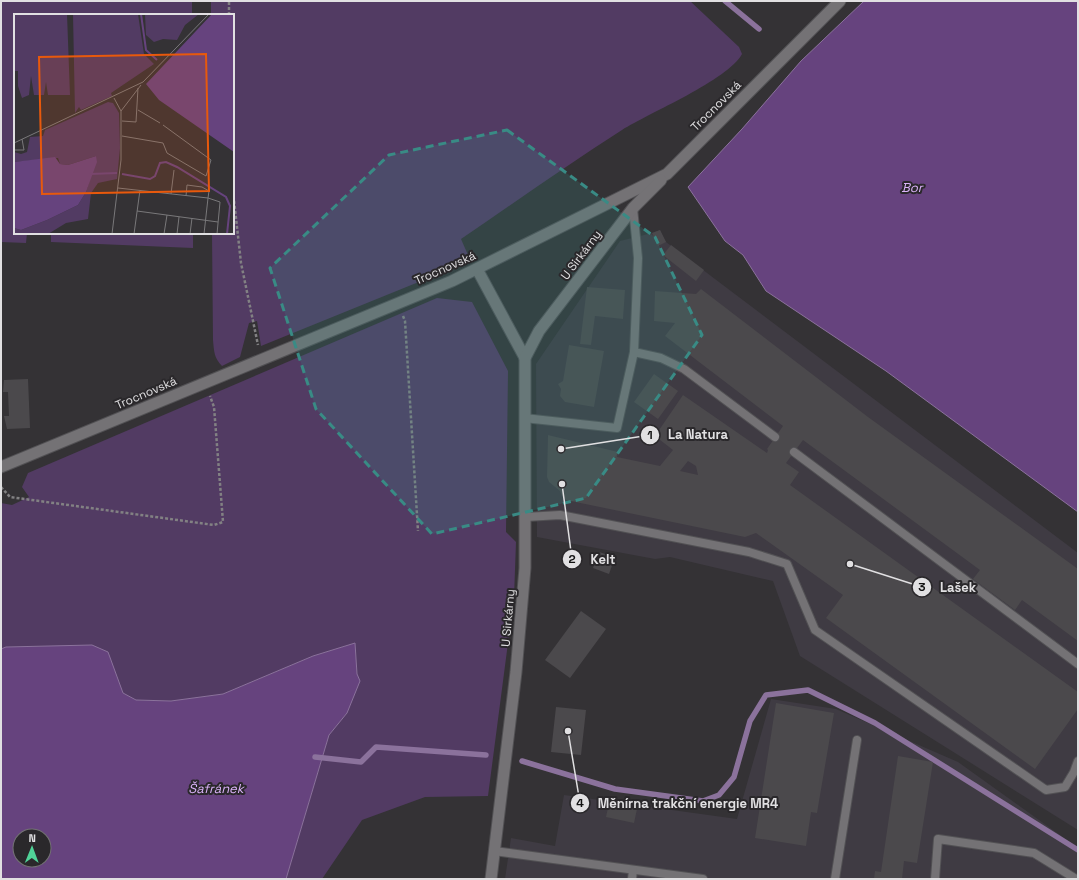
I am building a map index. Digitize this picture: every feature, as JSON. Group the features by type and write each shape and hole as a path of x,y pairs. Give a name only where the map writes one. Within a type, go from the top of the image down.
{"street":[{"name":"Trocnovská","path":"1,467 396,304 477,269 667,174 840,1"},
{"name":"U Sirkárny","path":"491,879 516,672 525,568 525,358 539,331 633,208 667,174"},
{"name":"U Sirkárny","path":"477,269 525,358"}],"lane":[{"path":"524,418 616,428 634,352 638,258 633,208"},
{"path":"634,352 661,358 684,369 775,437"},
{"path":"794,452 1078,664"},
{"path":"526,517 560,515 749,552 787,564 815,630 1046,790 1065,787 1078,762"},
{"path":"835,879 857,740"},
{"path":"935,879 938,839 1034,853 1076,879"},
{"path":"494,851 703,879"},
{"path":"632,879 633,870"}],"path":[{"path":"229,1 229,14"},
{"path":"234,200 241,263 261,359"},
{"path":"396,304 405,321 418,531"},
{"path":"1,488 10,497 214,525 223,522 214,408 206,382"}],"highlighted area":[{"path":"507,130 655,237 702,335 586,498 432,534 316,409 270,268 389,155"}],"shaded area":[{"path":"1,1 192,1 192,14 14,14 14,234 27,234 26,243 1,242"},
{"path":"211,1 690,1 739,47 742,54 734,64 705,85 622,130 461,239 468,255 431,277 261,346 257,321 249,323 240,357 222,366 216,357 213,340 212,234 234,234 234,14 211,14"},
{"path":"660,230 666,242 1078,553 1078,830 800,656 773,581 670,557 655,559 537,537 536,364 620,241"},
{"path":"51,234 193,234 193,248 51,242"},
{"path":"437,298 472,302 508,371 506,532 516,542 514,597 488,796 425,797 362,820 322,879 286,879 329,735 347,713 357,674 355,643 313,656 223,694 171,701 136,700 123,693 116,676 43,646 6,647 1,649 1,503 12,505 29,497 22,487 28,473"},
{"path":"771,699 836,709 958,762 1078,848 1078,879 505,879 511,838 555,846 564,795 737,819"}],"water":[{"name":"Bor","path":"864,1 1078,1 1078,512 886,371 766,291 743,255 725,241 688,187 742,129 801,61"},
{"name":"Šafránek","path":"355,643 357,674 360,681 347,713 329,735 286,879 1,879 1,649 6,647 92,645 108,652 123,693 136,700 171,701 223,694 313,656"}],"building":[{"path":"660,230 666,242 658,246 652,233"},
{"path":"671,245 704,270 696,281 663,255"},
{"path":"587,287 625,290 623,319 595,316 591,345 580,344"},
{"path":"701,289 868,417 1078,569 1078,641 1022,600 1015,610 973,579 980,570 803,440 786,463 799,472 790,485 1078,692 1078,709 1035,769 826,618 843,595 756,533 745,537 566,500 560,491 549,482 547,477 548,435 618,452 617,457 660,466 673,450 655,436 683,395 767,453 767,449 783,426 665,336 675,323 654,321 655,291 696,294","holes":["688,461 696,466 698,475 680,471"]},
{"path":"569,345 604,351 594,407 565,402 560,396 561,389 558,384 563,381"},
{"path":"654,374 678,391 658,419 634,402"},
{"path":"28,379 30,428 7,429 4,416 9,416 8,392 3,392 4,380"},
{"path":"599,552 615,557 609,574 593,568"},
{"path":"581,611 606,629 570,678 545,660"},
{"path":"776,703 834,713 817,813 811,812 806,846 755,838"},
{"path":"556,707 586,710 581,755 551,752"},
{"path":"898,756 933,762 917,863 904,861 902,879 874,879 875,871 881,872"},
{"path":"609,803 637,809 634,823 606,817"}],"waterway":[{"path":"725,1 759,29"},
{"path":"522,761 615,789 703,801 719,795 734,777 750,721 766,695 808,690 875,723 1078,850"},
{"path":"315,757 361,762 376,747 486,755"}],"place":[{"name":"La Natura","path":"561,449"},
{"name":"Kelt","path":"562,484"},
{"name":"Lašek","path":"850,564"},
{"name":"Měnírna trakční energie MR4","path":"568,731"}]}
